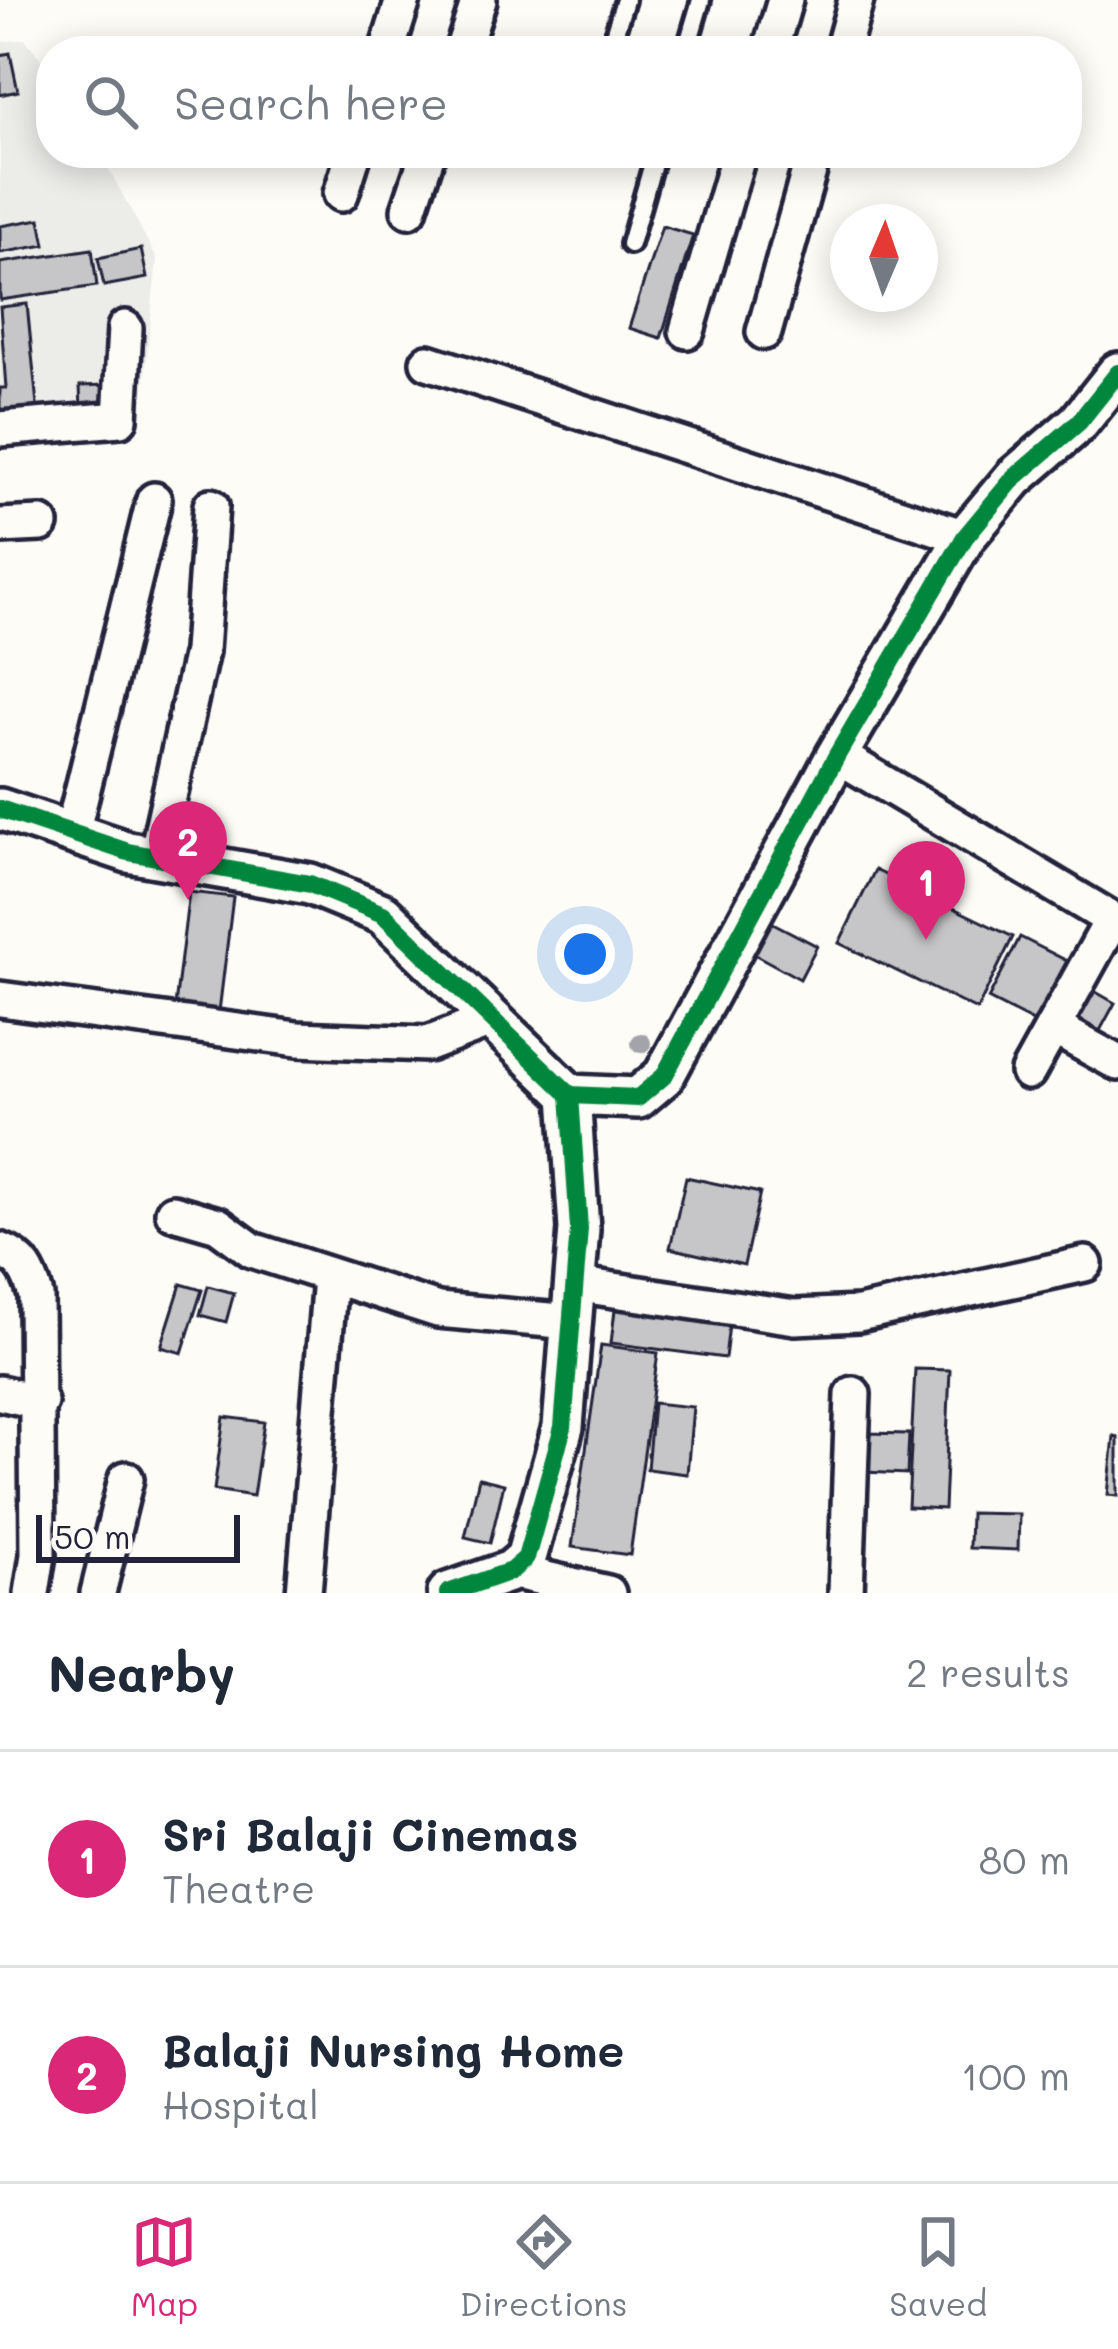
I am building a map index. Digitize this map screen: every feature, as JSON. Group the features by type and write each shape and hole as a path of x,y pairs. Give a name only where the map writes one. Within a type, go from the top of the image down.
{"street":[{"path":"392,36 403,0"},
{"path":"467,36 479,0"},
{"path":"774,36 784,0"},
{"path":"846,36 856,0"},
{"path":"341,194 350,168"},
{"path":"410,210 423,168"},
{"path":"687,331 736,168"},
{"path":"764,332 810,168"},
{"path":"0,429 120,419 125,328"},
{"path":"428,362 965,537"},
{"path":"569,1095 638,1098 664,1076 836,755 965,537 1014,478 1079,422 1118,373"},
{"path":"72,833 154,500"},
{"path":"156,857 201,651 211,506"},
{"path":"0,526 41,524"},
{"path":"836,755 1115,922 1028,1072"},
{"path":"0,809 156,857 310,884 383,914 569,1095 579,1229 563,1427 526,1558 512,1570 448,1593"},
{"path":"0,999 297,1039 428,1045 493,1019"},
{"path":"1053,1027 1118,1063"},
{"path":"173,1212 218,1226 252,1250 438,1310 715,1302 795,1317 859,1314 1085,1264"},
{"path":"0,1250 28,1270 36,1296 38,1555 32,1593"},
{"path":"304,1593 330,1277"},
{"path":"0,1393 40,1402"},
{"path":"846,1593 853,1394"},
{"path":"98,1593 125,1479"},
{"path":"512,1570 608,1593"}],"lane":[{"path":"614,36 625,0"},
{"path":"690,36 701,0"},
{"path":"630,244 652,168"}],"shaded area":[{"path":"25,39 36,53 36,168 108,168 157,259 140,426 0,437 0,42"}],"building":[{"path":"10,53 18,91 0,95 0,55"},
{"path":"40,219 45,245 0,253 0,226"},
{"path":"662,226 693,235 661,338 629,328"},
{"path":"92,249 97,286 0,300 0,263"},
{"path":"141,249 147,278 104,286 98,258"},
{"path":"27,304 38,415 0,419 0,388 6,388 0,307"},
{"path":"106,385 107,407 81,408 80,386"},
{"path":"875,870 1013,937 977,1010 839,943"},
{"path":"189,892 233,897 218,1020 174,1014"},
{"path":"771,922 817,946 800,979 754,954"},
{"path":"1020,937 1067,961 1035,1023 988,999"},
{"path":"1082,984 1115,1003 1096,1038 1062,1020"},
{"path":"686,1177 760,1193 744,1265 670,1248"},
{"path":"181,1284 202,1290 182,1353 161,1347"},
{"path":"208,1286 234,1293 226,1322 200,1315"},
{"path":"617,1293 731,1308 725,1358 611,1343"},
{"path":"601,1345 658,1353 630,1555 572,1547"},
{"path":"915,1369 950,1370 944,1509 908,1507"},
{"path":"653,1403 693,1407 687,1474 647,1469"},
{"path":"224,1417 264,1422 253,1496 214,1490"},
{"path":"865,1433 909,1434 907,1474 864,1472"},
{"path":"1114,1436 1118,1437 1118,1496 1108,1495"},
{"path":"479,1478 504,1484 490,1543 465,1537"},
{"path":"970,1513 1019,1514 1018,1550 969,1548"}],"cycle path":[{"path":"570,1095 638,1098 664,1076 837,755 965,537 1014,478 1079,422 1118,373"},
{"path":"0,809 128,852 310,884 383,914 570,1095 579,1229 563,1427 526,1558 511,1571 448,1593"}],"place":[{"name":"Balaji Nursing Home","path":"188,900"},
{"name":"Sri Balaji Cinemas","path":"926,940"}]}
